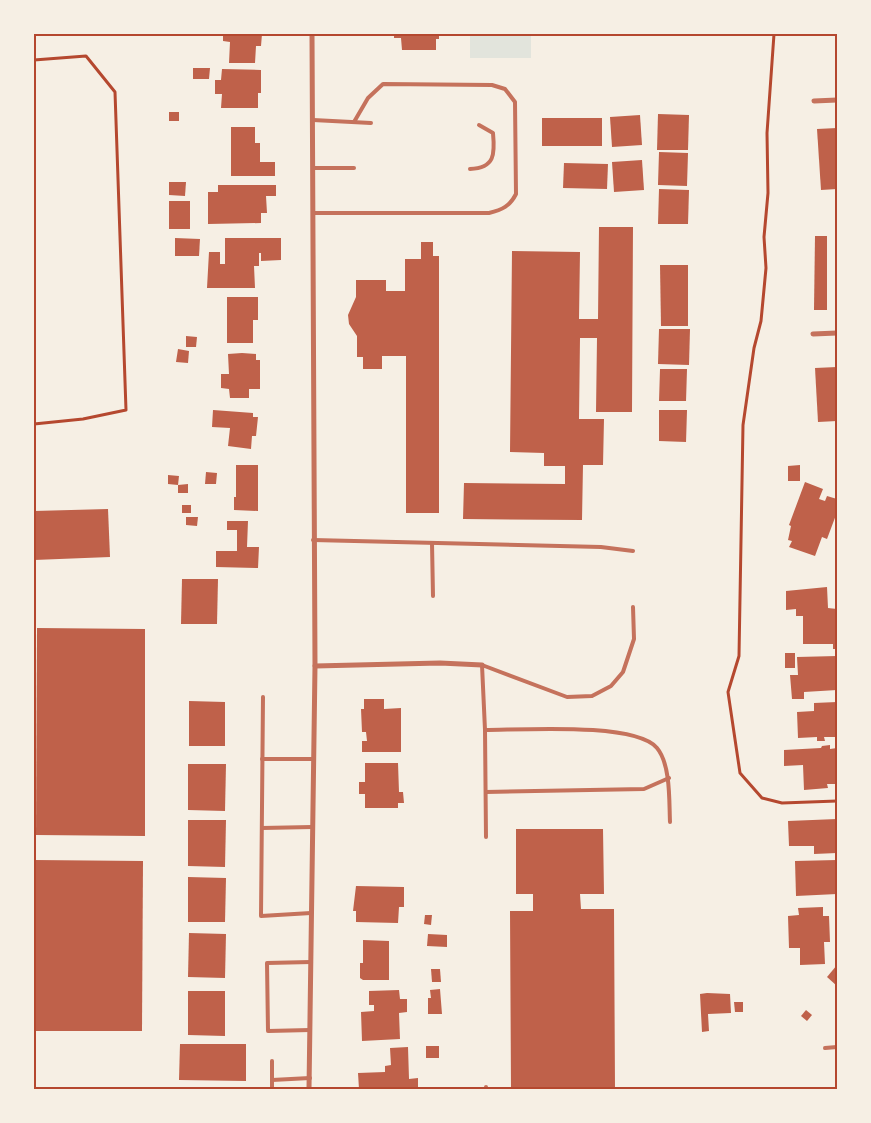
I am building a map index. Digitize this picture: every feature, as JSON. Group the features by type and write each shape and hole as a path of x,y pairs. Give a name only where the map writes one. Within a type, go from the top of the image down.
{"street":[{"path":"309,1089 314,666 312,34"},
{"path":"814,101 837,100"},
{"path":"813,334 837,333"},
{"path":"314,666 440,664 482,666"}],"lane":[{"path":"313,212 489,213 501,210 512,202 516,194 515,102 505,89 492,85 383,84 368,98 354,122"},
{"path":"313,120 371,123"},
{"path":"470,169 483,168 490,162 494,145 493,133 479,125"},
{"path":"313,168 354,168"},
{"path":"313,540 601,547 633,551"},
{"path":"432,543 433,596"},
{"path":"486,837 486,730 482,666 567,697 592,696 611,686 623,672 634,639 633,607"},
{"path":"263,698 261,916 312,914"},
{"path":"486,730 602,730 630,734 657,748 669,778 670,822"},
{"path":"262,759 313,759"},
{"path":"486,792 644,789 669,778"},
{"path":"262,828 312,827"},
{"path":"310,1030 268,1031 267,964 311,962"},
{"path":"825,1048 837,1047"},
{"path":"272,1061 272,1089"},
{"path":"272,1080 310,1078"}],"path":[{"path":"774,34 767,133 768,193 764,237 766,268 761,321 753,356 744,425 739,656 728,692 740,773 762,798 782,803 837,800"},
{"path":"34,60 86,56 114,92 126,410 83,419 34,424"}],"shaded area":[{"path":"470,34 531,34 531,58 470,58"}],"building":[{"path":"223,34 262,34 261,46 256,46 255,63 229,63 230,42 223,41"},
{"path":"394,34 439,34 439,39 436,39 436,50 402,50 401,38 394,38"},
{"path":"193,68 210,68 209,79 193,79"},
{"path":"222,69 261,70 261,93 258,93 258,108 221,108 222,94 215,94 215,80 221,80"},
{"path":"169,112 179,112 179,121 169,121"},
{"path":"658,114 689,115 688,150 657,150"},
{"path":"640,115 642,145 612,147 610,117"},
{"path":"542,118 602,118 602,146 542,146"},
{"path":"231,127 255,127 255,143 260,143 260,162 275,162 275,176 231,176"},
{"path":"837,128 837,189 821,190 817,129"},
{"path":"659,152 688,153 687,186 658,185"},
{"path":"642,160 644,190 614,192 612,162"},
{"path":"564,163 608,164 607,189 563,188"},
{"path":"169,182 186,182 185,196 169,195"},
{"path":"218,185 276,185 276,196 266,196 267,213 261,213 261,223 208,224 208,192 218,192"},
{"path":"659,189 689,190 688,224 658,224"},
{"path":"169,201 190,201 190,229 169,229"},
{"path":"599,227 633,227 632,412 596,412 597,338 580,338 579,419 604,419 603,465 583,465 582,520 463,519 464,483 565,484 565,466 544,466 544,453 510,452 512,251 580,252 579,319 598,319"},
{"path":"815,236 827,236 827,310 814,310"},
{"path":"175,238 200,239 199,256 175,256"},
{"path":"225,238 281,238 281,260 261,261 261,253 259,253 259,266 254,266 255,288 207,288 209,252 220,252 220,264 225,264"},
{"path":"421,242 433,242 433,256 439,256 439,513 406,513 406,356 382,356 382,369 363,369 363,357 357,357 357,336 349,324 348,315 356,297 356,280 386,280 386,291 405,291 405,259 421,259"},
{"path":"660,265 688,265 688,326 661,326"},
{"path":"227,297 258,297 258,320 253,320 253,343 227,343"},
{"path":"659,329 690,329 689,365 658,364"},
{"path":"186,336 197,337 196,347 186,347"},
{"path":"178,349 189,351 188,363 176,362"},
{"path":"228,354 256,354 256,360 260,360 260,389 249,389 249,398 230,398 229,389 221,388 221,374 229,374"},
{"path":"837,367 837,421 818,422 815,368"},
{"path":"660,369 687,369 686,401 659,401"},
{"path":"213,410 253,413 253,417 258,417 256,436 252,436 251,449 228,446 230,428 212,427"},
{"path":"659,410 687,410 686,442 659,441"},
{"path":"236,465 258,465 258,511 234,510"},
{"path":"800,465 800,481 788,481 788,466"},
{"path":"206,472 217,473 216,484 205,484"},
{"path":"168,475 179,476 178,485 168,484"},
{"path":"805,482 823,489 819,499 825,501 827,496 837,499 835,507 837,506 837,518 836,515 827,539 822,537 815,556 789,547 792,541 788,540 791,526 789,525"},
{"path":"188,484 188,493 178,493 178,485"},
{"path":"182,505 191,505 191,513 182,513"},
{"path":"108,509 110,557 34,560 34,511"},
{"path":"186,517 198,517 197,526 186,525"},
{"path":"227,521 248,521 247,547 259,547 258,568 216,567 216,551 237,551 237,530 227,530"},
{"path":"182,579 218,579 217,624 181,624"},
{"path":"827,587 828,608 837,609 837,649 833,649 833,644 803,644 803,616 796,616 796,609 786,610 786,591"},
{"path":"37,628 145,629 145,836 36,835"},
{"path":"785,653 795,653 795,668 785,668"},
{"path":"837,656 837,690 804,692 804,699 792,699 790,675 798,675 797,657"},
{"path":"364,699 384,699 384,709 401,708 401,752 362,752 362,741 367,741 366,732 362,732 361,709 364,709"},
{"path":"189,701 225,702 225,746 189,746"},
{"path":"837,702 837,737 824,737 825,741 817,741 817,737 798,738 797,712 814,711 814,703"},
{"path":"830,745 830,749 837,748 837,784 827,784 828,788 804,790 803,765 784,766 784,750 821,748 822,746"},
{"path":"365,763 398,763 399,792 403,792 404,803 398,803 398,808 365,808 365,794 359,794 359,782 365,782"},
{"path":"188,764 226,764 225,811 188,810"},
{"path":"837,819 837,853 814,854 814,846 789,846 788,821"},
{"path":"188,820 226,820 225,867 188,866"},
{"path":"516,829 603,829 604,894 580,894 581,909 614,909 615,1089 511,1089 510,911 533,911 533,894 516,894"},
{"path":"34,860 143,861 142,1031 34,1031"},
{"path":"837,860 837,894 796,896 795,861"},
{"path":"188,877 226,878 225,922 188,922"},
{"path":"356,886 404,887 404,907 399,907 398,923 356,922 356,911 353,911"},
{"path":"823,907 823,916 829,916 830,942 824,942 825,964 800,965 800,948 789,948 788,916 799,915 798,908"},
{"path":"425,915 432,915 431,925 424,924"},
{"path":"189,933 226,934 225,978 188,977"},
{"path":"428,934 447,935 447,947 427,946"},
{"path":"363,940 389,941 389,980 363,980 360,978 360,963 363,963"},
{"path":"837,965 837,986 827,977"},
{"path":"431,969 440,969 441,982 432,982"},
{"path":"440,989 442,1014 428,1014 428,998 431,998 430,990"},
{"path":"399,990 400,999 407,999 407,1012 399,1013 400,1039 362,1041 361,1012 374,1011 374,1005 369,1005 369,991"},
{"path":"188,991 225,991 225,1036 188,1035"},
{"path":"700,994 730,994 731,1013 708,1014 709,1031 702,1032"},
{"path":"734,1002 743,1002 743,1012 735,1012"},
{"path":"806,1010 812,1015 807,1021 801,1016"},
{"path":"180,1044 246,1044 246,1081 179,1080"},
{"path":"426,1046 439,1046 439,1058 426,1058"},
{"path":"408,1047 409,1079 418,1078 418,1089 359,1089 358,1073 385,1072 385,1066 391,1065 390,1048"}]}
